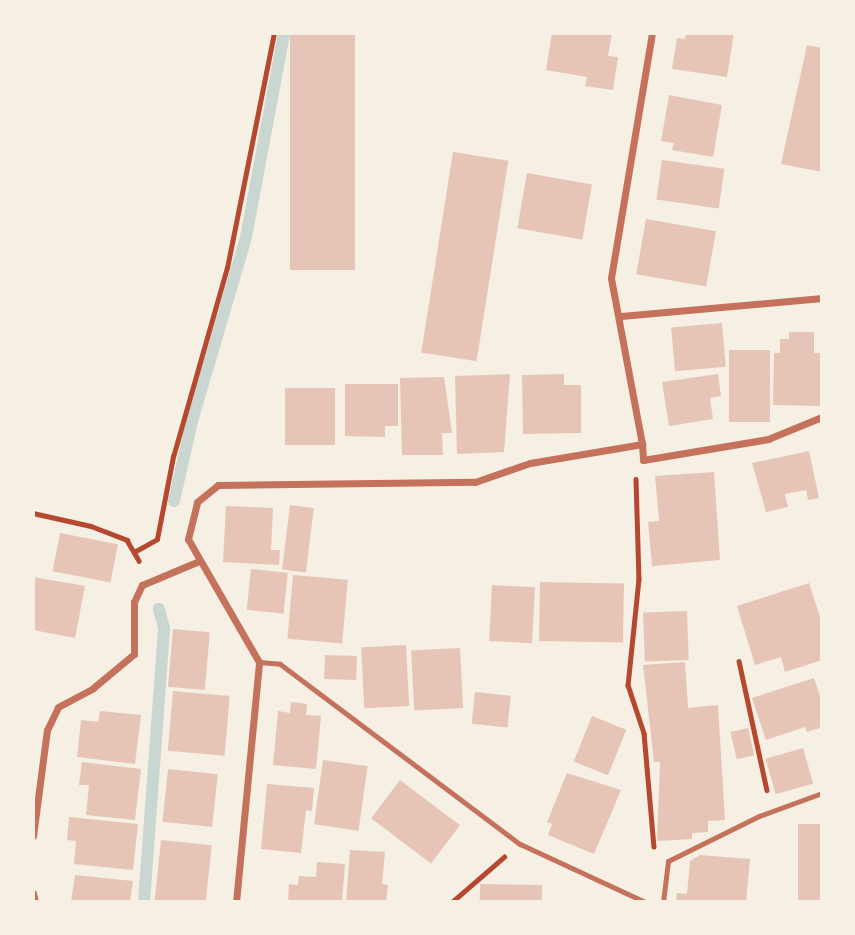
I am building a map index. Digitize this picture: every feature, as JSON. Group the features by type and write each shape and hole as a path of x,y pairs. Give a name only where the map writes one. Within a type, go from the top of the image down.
{"street":[{"path":"652,33 611,278 621,316 643,460 768,439 822,417"},
{"path":"621,316 822,298"},
{"path":"236,902 259,662 197,562 188,540 197,502 218,485 475,482 530,463 642,444"},
{"path":"33,836 47,730 58,707 93,688 134,654 134,601 142,585 197,562"},
{"path":"33,893 36,902"}],"lane":[{"path":"259,662 280,664 520,844 645,902"},
{"path":"663,902 668,861 771,811 822,793"}],"path":[{"path":"134,552 158,539 173,457 227,268 274,33"},
{"path":"643,460 635,467 639,579 628,685 644,733 651,842 668,869"},
{"path":"33,513 91,526 127,540 150,582"},
{"path":"738,661 771,811"},
{"path":"452,902 520,844"}],"building":[{"path":"290,33 355,33 355,270 290,270"},
{"path":"552,33 612,33 608,56 618,57 613,90 585,86 587,77 546,70"},
{"path":"686,33 734,33 727,77 672,69 677,38 685,39"},
{"path":"807,45 822,48 822,172 781,164"},
{"path":"669,95 722,105 713,157 672,150 674,143 661,141"},
{"path":"453,152 508,161 477,361 421,353"},
{"path":"662,160 724,169 719,208 656,200"},
{"path":"527,173 592,184 582,240 517,228"},
{"path":"646,219 716,231 706,286 636,274"},
{"path":"722,323 726,367 675,371 671,327"},
{"path":"789,332 814,332 814,353 822,353 821,406 773,405 774,353 780,353 780,339 789,339"},
{"path":"729,350 770,350 770,422 729,422"},
{"path":"510,374 504,452 457,454 455,376"},
{"path":"564,374 564,385 581,385 581,433 523,434 522,375"},
{"path":"718,374 721,396 710,398 713,419 669,426 662,382"},
{"path":"444,377 452,433 442,433 443,455 402,455 400,378"},
{"path":"345,384 398,384 398,426 385,426 385,437 345,436"},
{"path":"285,388 335,388 335,445 285,445"},
{"path":"809,451 819,498 808,500 806,490 785,494 788,507 766,512 752,463"},
{"path":"714,472 720,560 652,566 648,522 659,521 655,476"},
{"path":"290,505 314,508 306,572 282,570"},
{"path":"226,506 273,508 271,550 280,550 279,565 223,562"},
{"path":"60,533 118,544 110,583 53,571"},
{"path":"251,569 288,573 284,614 247,610"},
{"path":"293,575 348,580 342,644 287,639"},
{"path":"33,577 85,586 75,638 33,630"},
{"path":"540,582 624,583 623,642 539,641"},
{"path":"809,583 822,623 822,660 785,672 781,657 755,665 737,606"},
{"path":"492,585 535,587 532,643 489,641"},
{"path":"687,611 689,660 645,662 643,613"},
{"path":"173,629 210,632 205,690 168,687"},
{"path":"406,645 409,706 364,708 361,647"},
{"path":"460,648 463,708 414,710 411,651"},
{"path":"325,655 357,656 356,680 324,679"},
{"path":"685,662 688,708 718,705 725,820 708,821 708,832 692,833 692,839 657,841 660,762 654,762 643,665"},
{"path":"814,678 822,702 822,727 807,732 805,727 766,740 752,698"},
{"path":"173,691 230,696 225,756 168,751"},
{"path":"475,692 511,696 507,728 472,724"},
{"path":"291,702 307,704 306,715 321,716 316,769 273,765 278,711 290,713"},
{"path":"100,711 141,715 135,764 77,757 81,720 98,722"},
{"path":"592,716 626,730 608,775 574,761"},
{"path":"748,728 754,755 737,759 730,732"},
{"path":"803,748 813,784 776,794 766,759"},
{"path":"323,760 368,766 359,831 314,824"},
{"path":"82,762 141,769 135,820 86,815 89,785 79,785"},
{"path":"168,769 218,774 212,827 162,822"},
{"path":"567,773 621,790 594,854 548,835 552,824 547,822"},
{"path":"400,780 460,825 431,863 371,818"},
{"path":"267,784 314,788 312,811 306,810 301,853 261,849"},
{"path":"69,817 138,824 133,870 74,864 76,841 67,840"},
{"path":"798,824 822,824 822,902 798,902"},
{"path":"161,840 212,845 206,902 155,902"},
{"path":"350,850 385,852 382,884 388,885 386,902 346,902"},
{"path":"700,855 750,859 746,902 676,902 677,893 687,894 690,861"},
{"path":"317,862 345,864 342,902 288,902 289,884 298,885 299,876 316,877"},
{"path":"75,875 133,881 130,902 71,902"},
{"path":"480,884 542,885 542,902 480,902"}],"waterway":[{"path":"174,501 192,421 246,237 284,33"},
{"path":"144,902 164,628 159,609"}]}
